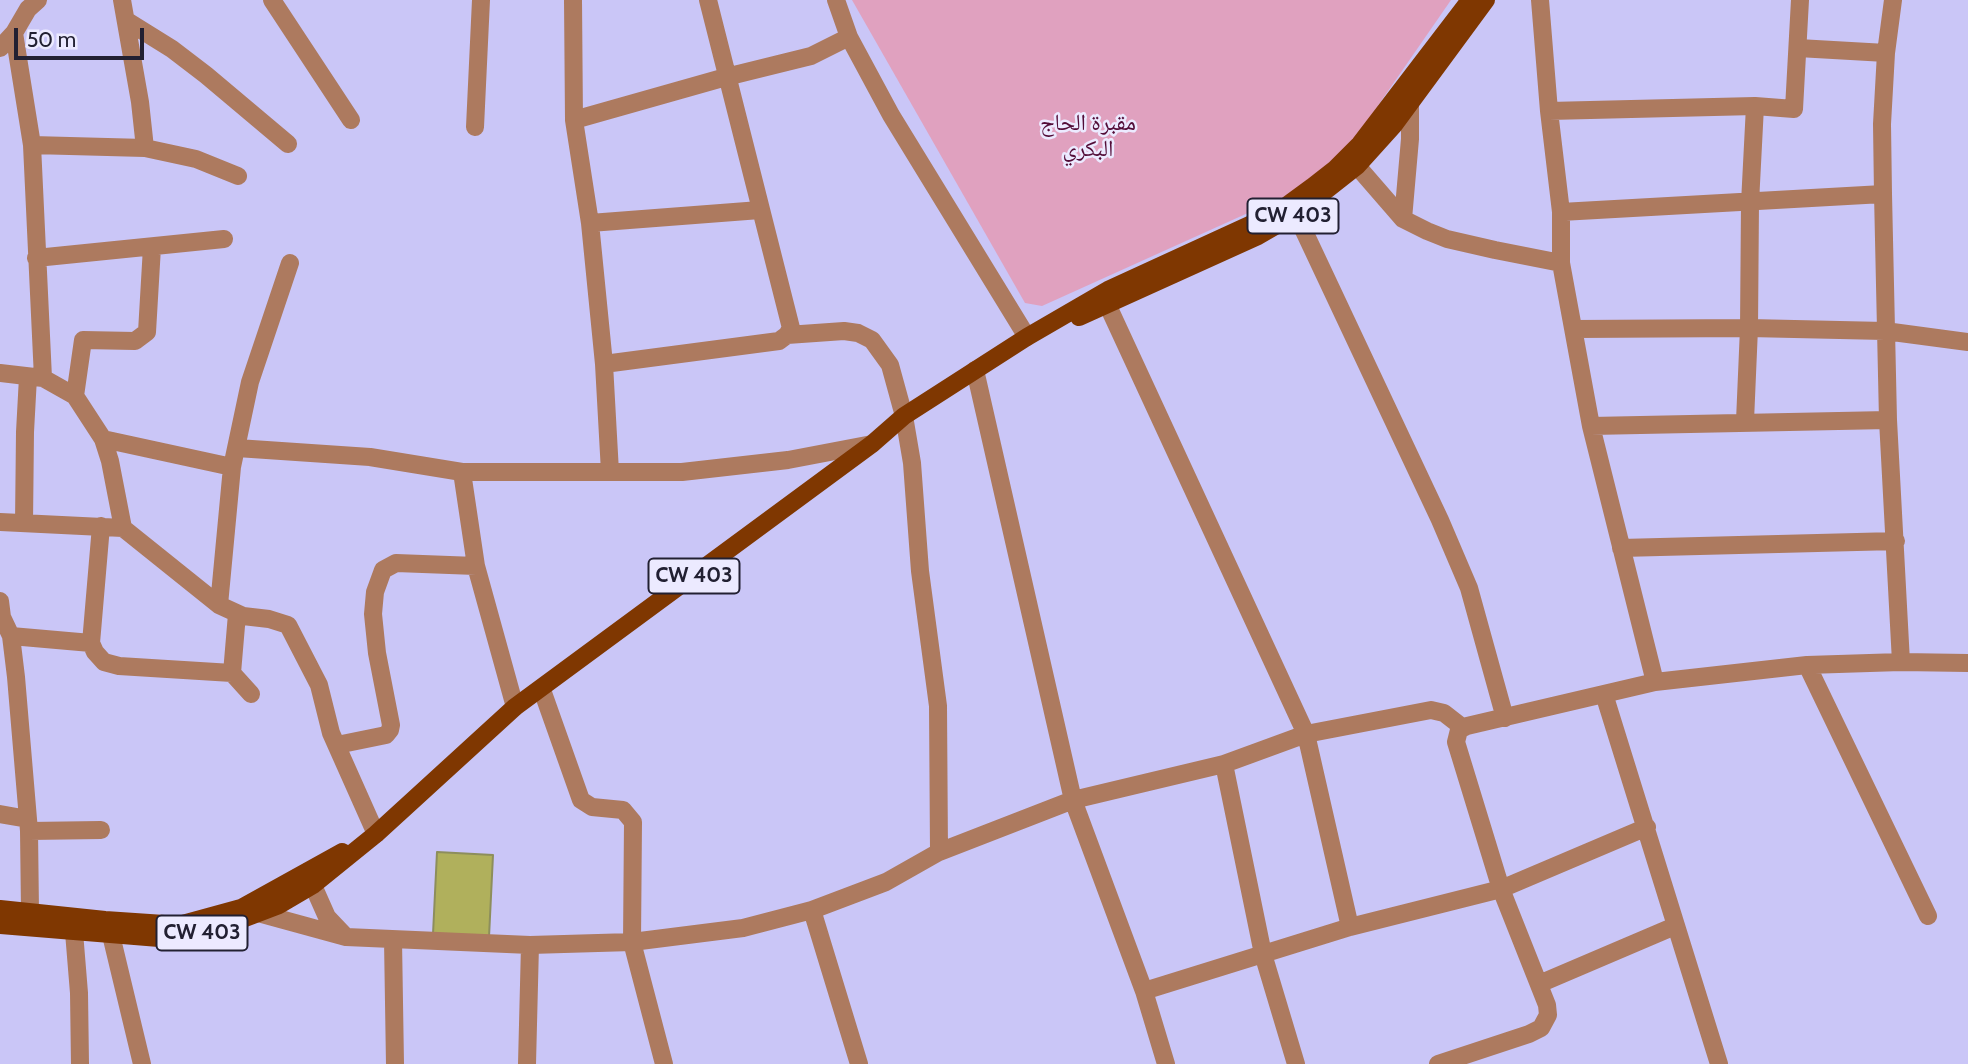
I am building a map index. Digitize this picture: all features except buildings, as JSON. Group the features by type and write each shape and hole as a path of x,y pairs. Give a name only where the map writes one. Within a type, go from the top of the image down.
{"main road":[{"name":"CW 403","path":"0,909 179,925 279,905 310,878 376,834 515,707 542,690 873,444 904,416 1027,337 1108,290 1282,209 1312,187 1360,144 1470,0"},
{"name":"CW 403","path":"1027,337 1108,306 1258,236 1296,214 1357,166 1410,105 1486,0"},
{"name":"CW 403","path":"0,925 159,938 208,932 249,910"}],"street":[{"path":"122,0 141,102 145,148"},
{"path":"272,0 351,120"},
{"path":"475,127 481,0"},
{"path":"573,0 574,120 590,223 604,363 610,472"},
{"path":"604,363 779,341 791,328 708,0"},
{"path":"836,0 849,37 891,115 1027,337"},
{"path":"1540,0 1561,212 1561,263 1591,426 1655,682"},
{"path":"1549,111 1755,106 1794,109 1800,0"},
{"path":"1893,0 1886,53 1882,124 1888,420 1901,662"},
{"path":"0,48 14,33 31,3"},
{"path":"127,21 206,75 288,144"},
{"path":"14,33 32,145 36,258 35,377 24,523"},
{"path":"574,120 726,76 811,56 849,37"},
{"path":"1798,48 1886,53"},
{"path":"1403,219 1410,105"},
{"path":"1745,421 1755,106"},
{"path":"32,145 145,148 196,159 238,176"},
{"path":"1357,166 1403,219 1447,239 1561,263"},
{"path":"1561,212 1883,194"},
{"path":"590,223 760,210"},
{"path":"1296,214 1440,520 1469,588 1505,718"},
{"path":"36,258 224,239"},
{"path":"75,396 83,340 135,341 147,332 152,247"},
{"path":"219,605 232,467 250,382 290,263"},
{"path":"1108,306 1306,734 1350,927"},
{"path":"1575,329 1749,328 1885,331 1968,342"},
{"path":"787,335 844,331 858,333 872,340 890,365 904,416 912,463 924,610 938,706 939,852"},
{"path":"975,370 1073,800 1143,990 1166,1064"},
{"path":"0,373 35,377 75,396 103,439 123,528"},
{"path":"1591,426 1888,420"},
{"path":"103,439 232,467"},
{"path":"237,448 370,457 462,472 682,472 788,460 873,444"},
{"path":"462,472 476,566 515,707"},
{"path":"0,522 123,528 219,605 237,614 288,625 319,685 331,733 376,834"},
{"path":"101,526 92,643 101,659 112,665 232,673 251,694"},
{"path":"1621,548 1896,541"},
{"path":"337,745 386,735 390,730 373,614 375,593 383,570 396,563 476,566"},
{"path":"0,601 2,617 10,636 16,677 28,825 30,911"},
{"path":"232,673 237,614"},
{"path":"10,636 92,643"},
{"path":"1437,1064 1541,1028 1548,1014 1547,1005 1501,889 1456,742 1457,732 1462,727 1655,682 1807,665 1968,663"},
{"path":"1807,665 1927,916"},
{"path":"542,690 581,800 592,807 623,810 633,822 632,942 664,1064"},
{"path":"1604,694 1719,1064"},
{"path":"249,910 346,937 530,945 632,942 743,928 811,910 886,882 939,852 1073,800 1224,764 1306,734 1432,710 1444,713 1462,727"},
{"path":"1224,764 1263,954 1296,1064"},
{"path":"0,814 28,825 101,830"},
{"path":"1143,990 1350,927 1501,889 1647,828"},
{"path":"310,878 327,917 346,937"},
{"path":"811,910 859,1064"},
{"path":"1539,984 1675,926"},
{"path":"74,932 79,993 80,1064"},
{"path":"111,935 142,1064"},
{"path":"393,940 394,1064"},
{"path":"527,1064 530,945"}],"green space":[{"name":"مقبرة الحاج البكري","path":"852,0 1451,0 1350,146 1290,194 1042,306 1025,303"}]}
